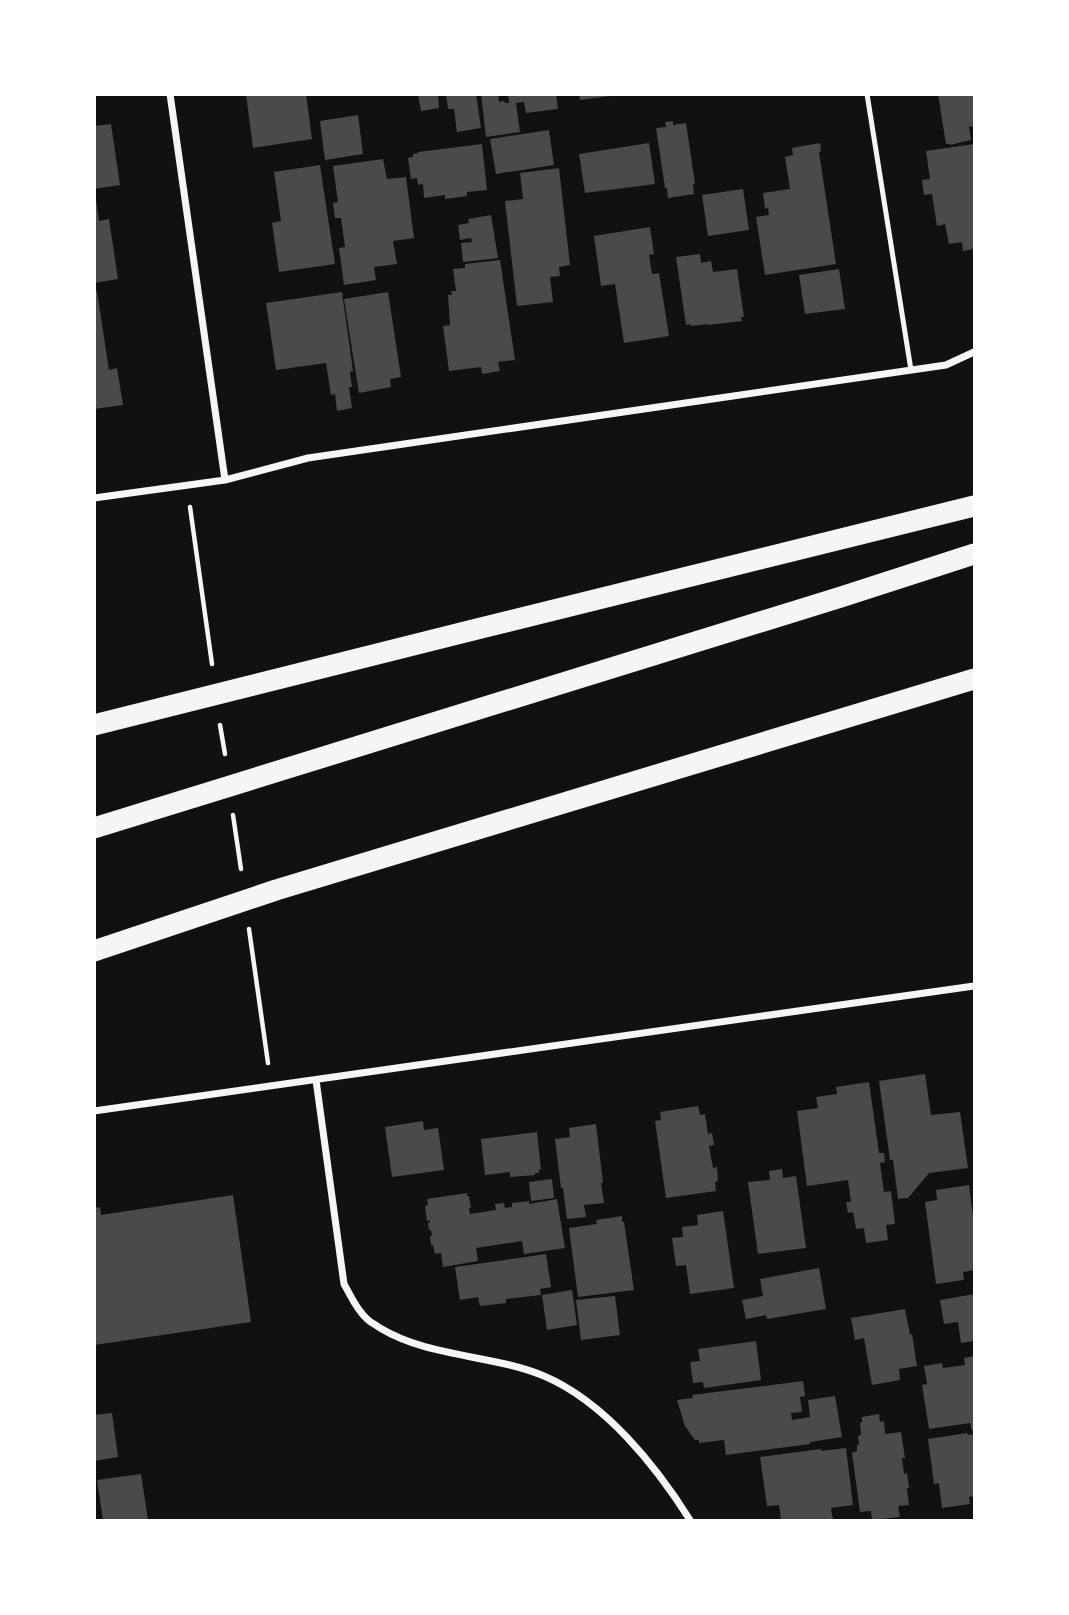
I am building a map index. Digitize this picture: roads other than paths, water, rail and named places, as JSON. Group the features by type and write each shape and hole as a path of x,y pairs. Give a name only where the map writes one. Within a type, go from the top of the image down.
{"highway":[{"path":"94,725 975,506"},
{"path":"94,828 828,602 975,554"},
{"path":"94,951 276,890 975,679"},
{"path":"94,962 276,890"}],"street":[{"path":"170,94 225,480"},
{"path":"94,498 225,480 308,458 946,365 975,352"},
{"path":"94,1111 975,986"},
{"path":"316,1080 344,1284 355,1306 368,1321 391,1335 422,1347 502,1363 544,1376 583,1398 616,1426 643,1456 690,1521"}],"lane":[{"path":"866,94 911,370"}]}
